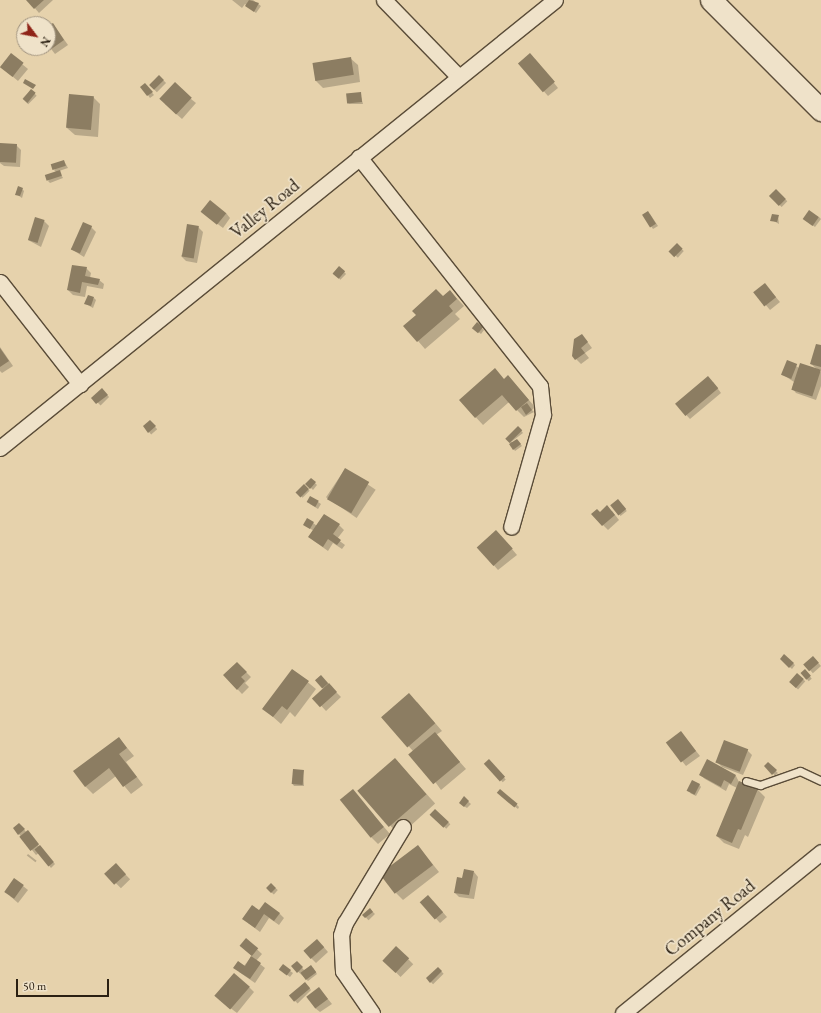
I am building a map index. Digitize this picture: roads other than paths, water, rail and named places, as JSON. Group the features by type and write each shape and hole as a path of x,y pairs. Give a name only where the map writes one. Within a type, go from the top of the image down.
{"main road":[{"path":"711,0 821,110"}],"street":[{"path":"384,0 458,76"},
{"name":"Valley Road","path":"0,448 458,76 555,0"},
{"path":"360,157 540,386 544,415 511,527"},
{"path":"0,282 80,384"},
{"path":"372,1013 343,971 341,935 345,923 403,827"},
{"name":"Company Road","path":"623,1013 821,852"}],"lane":[{"path":"746,781 760,785 800,771 821,781"}]}
